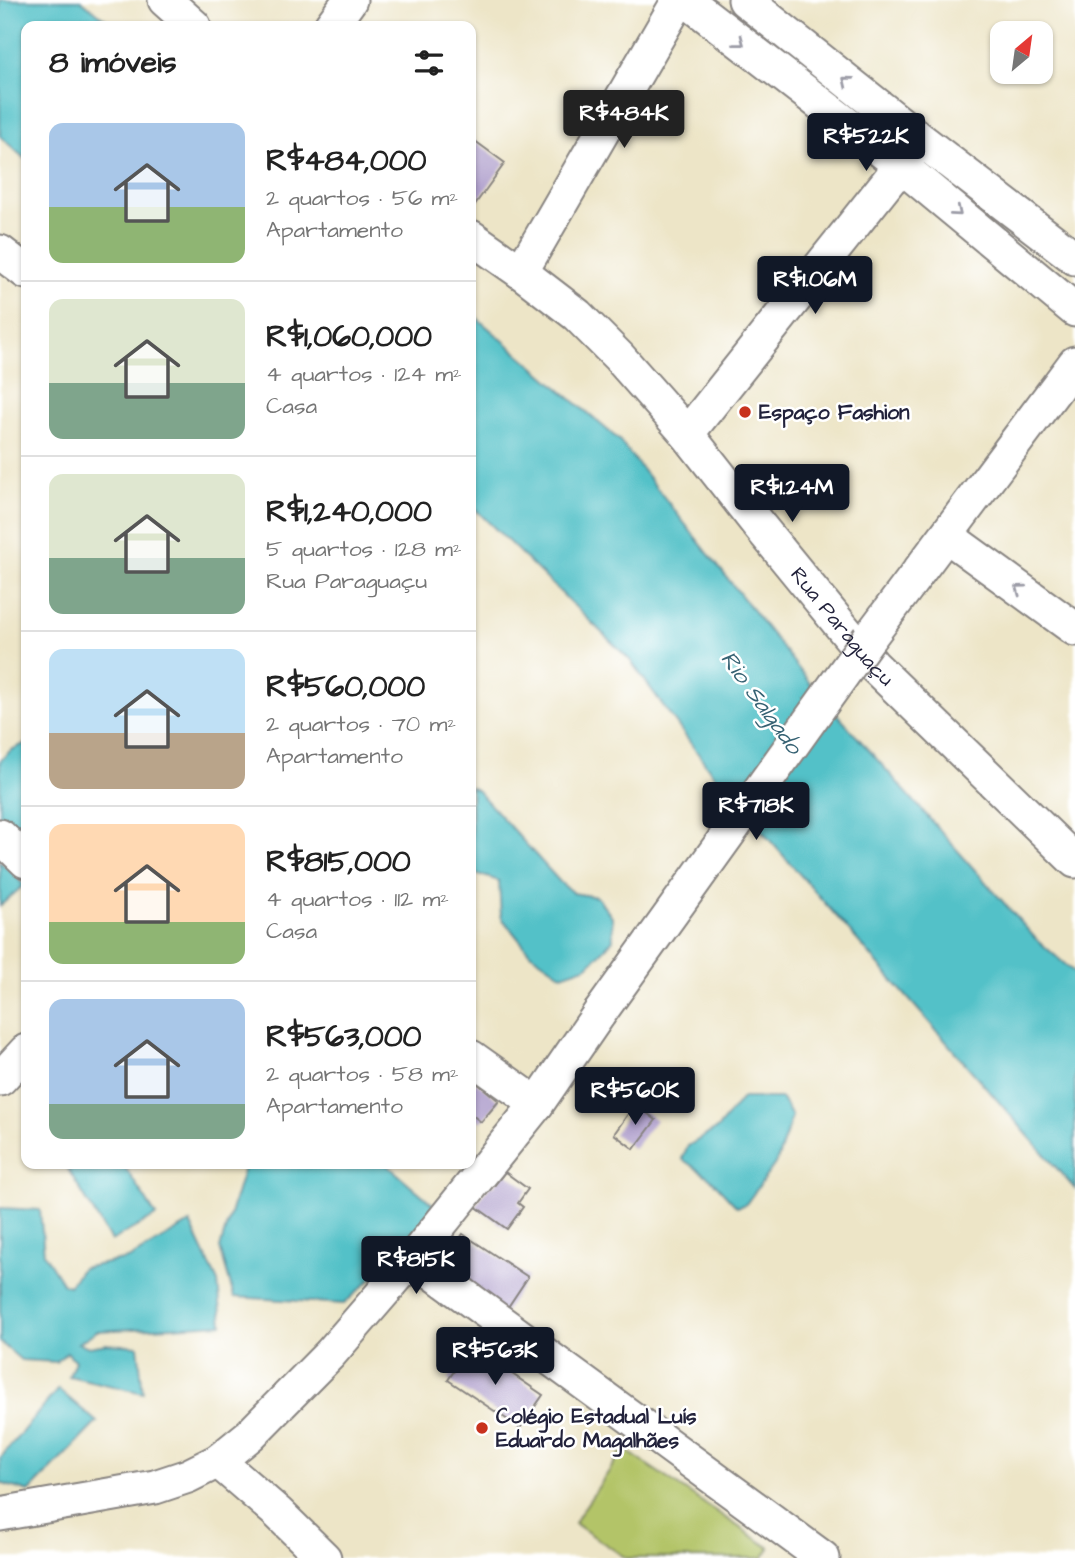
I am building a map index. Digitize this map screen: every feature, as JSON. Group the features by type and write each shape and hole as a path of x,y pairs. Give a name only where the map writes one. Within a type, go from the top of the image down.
{"street":[{"path":"164,0 188,21"},
{"path":"334,21 349,0"},
{"path":"521,272 679,0"},
{"path":"686,0 911,153 1075,258"},
{"path":"745,0 911,153 1075,310"},
{"path":"687,434 911,153"},
{"name":"Rua Paraguaçu","path":"476,240 586,323 619,357 687,434 873,665 1075,861"},
{"path":"0,252 21,268"},
{"path":"0,1514 155,1487 188,1476 218,1461 250,1435 330,1354 413,1258 537,1104 869,638 1075,363"},
{"path":"947,536 1075,629"},
{"path":"0,836 21,856"},
{"path":"0,1079 21,1056"},
{"path":"476,1061 537,1104"},
{"path":"413,1258 823,1558"},
{"path":"218,1461 278,1513 324,1558"}],"green space":[{"path":"624,1449 770,1548 763,1558 626,1558 574,1523"}],"water":[{"path":"0,0 81,0 108,21 21,21 21,155 0,136"},
{"name":"Rio Salgado","path":"476,317 619,440 813,687 1035,938 1075,973 1075,1189 718,781 630,660 476,510"},
{"path":"21,745 21,842 0,826 0,761 11,750"},
{"path":"476,790 560,882 573,893 597,897 612,917 613,940 588,966 562,975 530,953 501,917 499,881 476,874"},
{"path":"0,861 21,882 21,888 0,906"},
{"path":"742,1098 781,1098 792,1116 777,1161 746,1204 737,1207 710,1178 682,1159 688,1146 718,1128"},
{"path":"68,1169 126,1169 156,1216 111,1241"},
{"path":"244,1169 392,1169 436,1207 409,1244 344,1304 234,1297 220,1248"},
{"path":"0,1208 40,1210 44,1254 63,1284 69,1286 82,1268 128,1259 190,1223 218,1282 222,1324 97,1331 78,1343 89,1347 107,1344 138,1346 143,1393 69,1376 75,1361 67,1352 56,1362 21,1360 0,1342"},
{"path":"58,1389 97,1422 29,1492 0,1483 0,1458"}],"building":[{"path":"476,142 505,163 476,203"},
{"path":"476,1082 499,1101 481,1122 476,1118"},
{"path":"635,1104 656,1120 634,1149 614,1134"},
{"path":"505,1172 528,1189 518,1203 523,1207 507,1229 475,1206 491,1184 494,1186"},
{"path":"463,1234 528,1277 504,1313 439,1269"},
{"path":"471,1346 543,1395 520,1428 448,1380"}],"place":[{"name":"Espaço Fashion","path":"745,412"},
{"name":"Colégio Estadual Luís Eduardo Magalhães","path":"482,1428"}]}
